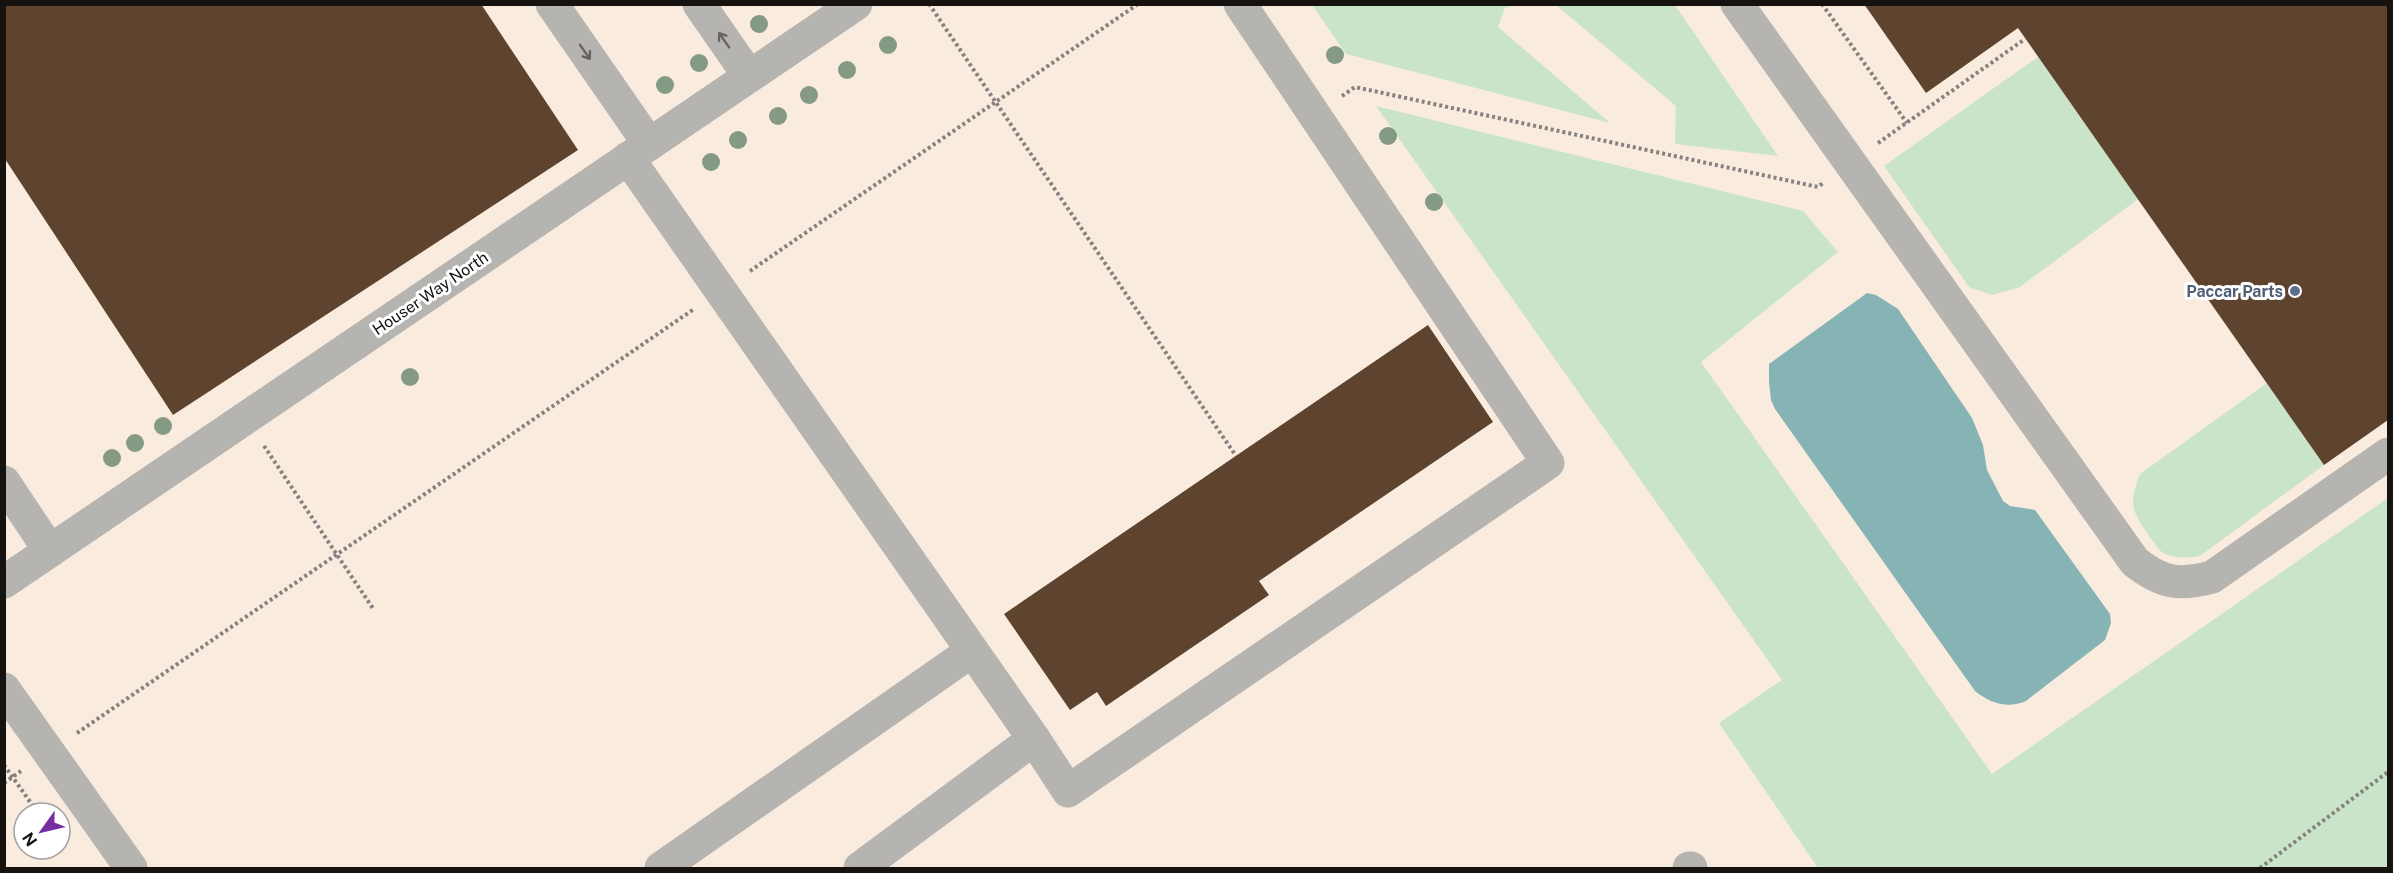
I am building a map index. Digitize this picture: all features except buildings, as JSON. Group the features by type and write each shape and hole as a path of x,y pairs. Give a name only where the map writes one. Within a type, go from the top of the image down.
{"lane":[{"path":"552,4 721,291 1068,791 1548,463 1240,4"},
{"path":"699,4 749,76"},
{"name":"Houser Way North","path":"4,582 856,4"},
{"path":"1737,4 2135,562 2152,575 2172,582 2192,583 2212,577 2388,454"},
{"path":"4,482 50,551"},
{"path":"661,868 972,651"},
{"path":"4,689 131,868"},
{"path":"860,868 931,818 1034,739"}],"path":[{"path":"929,4 1236,456"},
{"path":"4,783 1138,4"},
{"path":"1822,4 1906,123"},
{"path":"1314,115 1355,87 1818,187 2025,39"},
{"path":"245,418 374,610"},
{"path":"4,765 30,801"},
{"path":"2260,868 2388,772"}],"shaded area":[{"path":"5,5 2388,5 2388,868 5,868"}],"green space":[{"path":"1312,5 1514,5 1505,8 1498,27 1610,123 1346,54"},
{"path":"1556,5 1675,5 1778,156 1675,144 1676,106"},
{"path":"2038,57 2138,199 2020,287 1992,295 1969,287 1884,166"},
{"path":"1376,106 1803,211 1838,252 1701,362 1992,774 2388,498 2388,868 1818,868 1719,723 1782,680"},
{"path":"2267,383 2324,465 2200,556 2186,558 2163,553 2147,533 2134,510 2134,496 2140,474"}],"water":[{"path":"1867,293 1876,295 1898,309 1972,418 1983,445 1987,470 2003,501 2010,506 2035,510 2110,614 2111,623 2105,640 2026,701 2005,705 1987,699 1975,691 1775,409 1771,400 1769,364"}],"place":[{"name":"Paccar Parts","path":"2295,291"}]}
